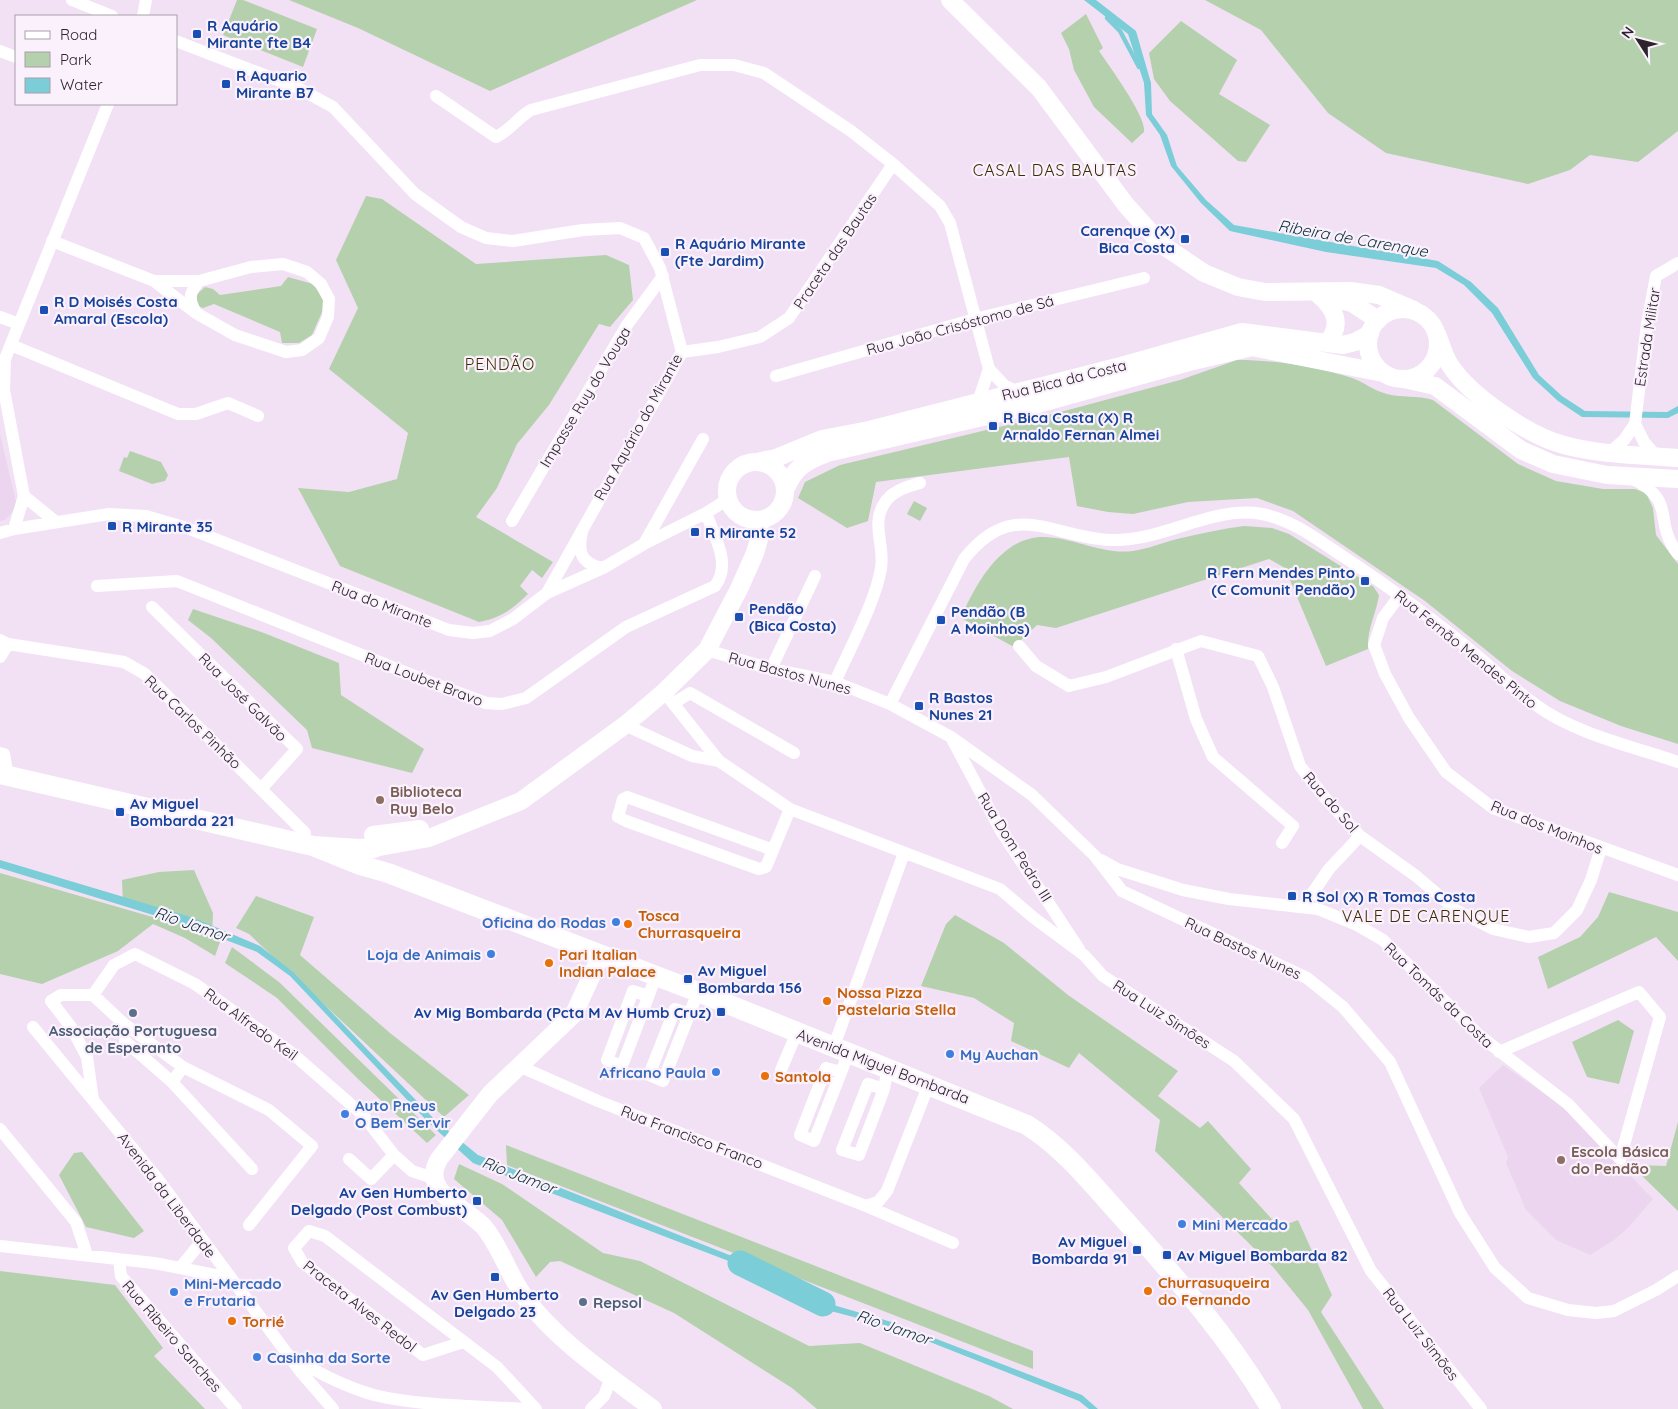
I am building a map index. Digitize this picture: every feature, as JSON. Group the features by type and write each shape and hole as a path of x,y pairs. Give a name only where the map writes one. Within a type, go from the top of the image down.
{"main road":[{"name":"Avenida Miguel Bombarda","path":"4,775 191,816 236,830 309,839 358,849 373,842"},
{"name":"Avenida Miguel Bombarda","path":"309,839 360,865 388,873 698,992 1027,1124 1062,1150 1222,1332 1271,1409"},
{"path":"373,842 376,862 388,873"}],"street":[{"path":"72,0 110,15"},
{"path":"950,0 1039,88 1126,205 1161,244 1204,273 1238,287 1265,292 1315,293 1350,291 1379,295 1414,310 1432,323 1449,364 1456,373 1513,421 1563,445 1610,453 1678,458"},
{"path":"143,15 147,1"},
{"name":"Rua Aquário do Mirante","path":"178,42 298,88 333,106 415,194 461,227 486,238 513,241 583,230 620,228 644,238 663,276 682,352 546,593"},
{"path":"0,51 15,57"},
{"path":"436,96 496,137 508,132 519,117 531,110 700,65 734,65 764,73 851,131 893,164 940,206 950,223 989,369 1004,385 1017,392"},
{"path":"14,529 24,496 4,390 5,359 108,105"},
{"name":"Praceta das Bautas","path":"682,352 718,348 760,337 789,318 893,164"},
{"path":"52,241 154,280 196,313 235,335 286,352 302,350 319,338 328,317 330,299 321,284 307,272 283,264 251,268 199,281 154,280"},
{"name":"Estrada Militar","path":"1610,453 1624,440 1634,424 1647,324 1656,276 1678,263"},
{"name":"Impasse Ruy do Vouga","path":"512,521 627,325 663,276"},
{"name":"Rua João Crisóstomo de Sá","path":"776,376 975,320 1144,278"},
{"path":"196,313 189,301 191,290 199,281"},
{"path":"1315,293 1352,303 1374,327"},
{"path":"1315,293 1330,303 1335,313 1334,335 1327,343"},
{"path":"1414,310 1395,310 1374,327 1368,345 1370,356 1383,372 1435,386 1503,438 1538,458 1582,471 1678,479"},
{"path":"0,317 18,324"},
{"name":"Rua Bica da Costa","path":"761,461 776,458 822,439 869,430 1242,332 1343,345 1355,342 1374,327"},
{"path":"1404,379 1419,374 1431,364 1436,355 1437,334"},
{"path":"11,345 178,414 196,414 228,403 258,416"},
{"name":"Rua Bica da Costa","path":"786,488 797,468 827,453 1034,405 1189,362 1252,347 1383,372"},
{"path":"978,402 989,369"},
{"path":"1634,424 1644,442 1658,456"},
{"path":"644,544 703,439"},
{"path":"761,461 778,470 786,488 781,506 768,518 760,520 743,517 731,506 728,499 729,479 734,471 742,465 761,461"},
{"path":"1626,476 1646,485 1662,501 1666,532 1678,554"},
{"path":"835,682 877,585 882,566 878,520 884,503 898,490 920,483"},
{"path":"24,496 56,522"},
{"name":"Rua do Mirante","path":"0,533 14,529 109,514 146,516 187,528 449,630 473,633 490,631 513,619 546,593 603,568 644,544 706,513 728,499"},
{"name":"Rua Loubet Bravo","path":"97,586 177,581 486,704 502,704 526,698 626,627 715,586 724,566 706,513"},
{"name":"Rua Fernão Mendes Pinto","path":"890,704 964,559 984,538 1009,525 1026,524 1088,537 1123,540 1209,518 1242,513 1261,514 1294,524 1400,595 1475,654 1515,689 1559,721 1678,762"},
{"path":"373,842 422,840 463,826 520,802 625,725 669,697 707,650 739,589 755,553 760,520"},
{"name":"Rua Aquário do Mirante","path":"583,526 579,543 582,557 590,565 603,568"},
{"path":"771,669 815,576"},
{"name":"Rua dos Moinhos","path":"1400,595 1383,618 1374,645 1385,674 1409,718 1446,772 1493,808 1678,875"},
{"name":"Rua José Galvão","path":"152,606 297,750 261,789"},
{"name":"Rua do Sol","path":"1019,646 1036,666 1069,686 1106,677 1201,641 1258,656 1273,688 1300,766 1326,799 1360,836 1416,876 1456,910 1493,929 1529,937 1554,933 1577,910 1591,880 1601,848"},
{"path":"0,657 4,642"},
{"name":"Rua Carlos Pinhão","path":"4,642 124,662 145,674 309,839"},
{"path":"1176,649 1196,719 1213,757 1293,826 1282,843"},
{"name":"Rua Bastos Nunes","path":"707,650 771,669 835,682 890,704 951,737 1032,795 1095,856 1122,891 1307,978 1343,1007 1390,1062 1460,1213 1494,1268 1528,1298 1568,1310 1596,1313 1614,1311 1656,1290 1678,1276"},
{"path":"669,697 690,694 794,753"},
{"name":"Rua Luiz Simões","path":"669,697 719,762 790,809 1000,889 1034,918 1084,955 1103,976 1234,1060 1294,1120 1371,1271 1481,1409"},
{"name":"Rua Luiz Simões","path":"625,725 692,756 719,762"},
{"name":"Rua Dom Pedro III","path":"951,737 1001,831 1084,955"},
{"path":"692,756 704,750 705,744"},
{"path":"0,753 4,754 4,775"},
{"path":"773,850 627,798 623,799 618,811 618,817 626,821 759,869 766,867 790,809"},
{"path":"1303,907 1330,870 1360,836"},
{"path":"841,1072 826,1068 800,1135 814,1140 841,1072 841,1049 904,853"},
{"name":"Rua Tomás da Costa","path":"1095,856 1117,869 1183,890 1229,899 1303,907 1326,912 1357,925 1383,940 1442,1000 1499,1052 1568,1104 1620,1159 1660,1017 1639,992 1499,1052"},
{"name":"Rua Alfredo Keil","path":"93,995 114,965 135,954 195,984 293,1054 363,1115 394,1155 412,1170 433,1178"},
{"path":"601,955 574,1014 490,1094 446,1149 435,1166 433,1178 436,1186 444,1195 483,1226 498,1247 522,1294 543,1318 611,1378 653,1409"},
{"path":"648,996 633,991 607,1060 622,1066 656,976"},
{"path":"689,1014 675,1009 649,1076 662,1081 698,992"},
{"path":"93,1101 87,1057 71,1027 51,1001 61,994 93,995 123,1022 183,1067 268,1110 312,1146 248,1225"},
{"name":"Avenida da Liberdade","path":"33,1027 156,1178 289,1355 333,1409"},
{"path":"781,1070 797,1032"},
{"path":"125,1041 172,1082 252,1169"},
{"name":"Rua Francisco Franco","path":"519,1066 598,1101 866,1206 953,1243"},
{"path":"172,1082 183,1067"},
{"path":"884,1089 868,1084 842,1150 858,1155 884,1089 888,1068"},
{"path":"866,1206 878,1202 887,1191 929,1084"},
{"path":"0,1130 76,1222 87,1255"},
{"path":"349,1159 371,1179 394,1155"},
{"name":"Praceta Alves Redol","path":"463,1342 423,1355 302,1262 294,1248 309,1231 325,1236 497,1367 536,1409"},
{"path":"180,1268 202,1241"},
{"path":"0,1246 119,1259 231,1278"},
{"name":"Rua Ribeiro Sanches","path":"119,1259 120,1276 236,1409"},
{"path":"289,1355 334,1380 374,1395 410,1400 526,1409"},
{"path":"591,1409 604,1396 611,1378"}],"shaded area":[{"path":"0,434 17,506 5,520 0,521"},
{"name":"Escola Básica do Pendão","path":"1503,1065 1562,1106 1653,1199 1629,1227 1614,1240 1590,1255 1556,1240 1526,1210 1506,1163 1508,1157 1479,1088"}],"green space":[{"path":"237,0 243,0 317,29 303,67 223,35"},
{"path":"289,0 697,0 490,91 358,28"},
{"path":"1205,0 1678,0 1678,131 1638,162 1590,155 1570,170 1528,184 1386,153 1328,113 1261,30"},
{"path":"1086,14 1103,48 1099,51 1140,115 1144,132 1132,143 1094,107 1074,70 1069,49 1061,33"},
{"path":"1181,21 1237,60 1219,94 1270,125 1246,162 1238,161 1170,101 1154,79 1149,53"},
{"path":"366,196 382,199 476,264 606,255 629,265 633,300 610,327 599,324 549,405 517,444 497,488 476,517 553,562 542,578 532,570 520,586 528,594 506,612 487,620 479,622 340,566 298,488 349,492 397,479 408,433 329,369 358,308 336,260"},
{"path":"288,277 313,284 326,303 312,335 299,343 282,343 280,332 214,304 203,308 198,306 194,297 205,287 213,289 220,295 281,286"},
{"path":"1237,360 1266,361 1310,367 1352,378 1387,394 1433,400 1518,464 1556,481 1603,489 1635,489 1646,493 1653,508 1656,535 1678,564 1678,744 1621,726 1560,701 1512,671 1425,601 1293,511 1257,498 1188,502 1133,514 1108,512 1077,506 1069,457 876,482 868,521 847,528 798,498 805,482 840,465 1053,414 1180,380"},
{"path":"130,451 161,462 168,475 165,481 152,484 119,471 124,457 127,458"},
{"path":"914,501 927,508 920,521 907,514"},
{"path":"1244,526 1272,528 1289,534 1373,586 1379,595 1370,628 1368,649 1326,666 1285,568 1269,559 1056,628 1037,625 1014,647 961,618 974,591 991,565 1014,545 1028,539 1054,538 1121,552 1144,549 1185,537"},
{"path":"193,609 264,633 339,663 341,695 424,749 412,773 312,748 307,730 211,638 188,620"},
{"path":"194,870 213,913 212,938 220,942 215,956 185,938 153,924 118,951 42,984 0,974 0,873 156,918 158,916 123,904 122,880 159,872"},
{"path":"1609,892 1678,912 1678,961 1656,937 1548,989 1538,957 1580,937 1598,917"},
{"path":"256,896 314,917 300,955 390,1033 469,1095 444,1117 249,934 236,928"},
{"path":"955,915 1004,943 1068,995 1178,1071 1158,1096 1200,1128 1208,1121 1251,1169 1239,1183 1279,1227 1298,1220 1332,1295 1321,1312 1384,1409 1363,1409 1308,1310 1273,1267 1155,1151 1160,1120 1079,1053 1069,1068 1011,1041 1014,1023 974,998 921,986 946,924"},
{"path":"232,947 279,982 436,1135 427,1143 358,1079 277,998 225,963"},
{"path":"1618,1020 1634,1031 1619,1084 1587,1077 1572,1042"},
{"path":"1678,1122 1678,1211 1636,1170 1639,1165 1666,1166"},
{"path":"506,1145 1033,1351 1033,1369 507,1165"},
{"path":"82,1152 144,1231 134,1238 86,1227 59,1175 74,1153"},
{"path":"459,1164 502,1184 603,1253 640,1261 809,1346 860,1343 989,1396 1013,1409 817,1409 792,1388 674,1313 560,1261 550,1262 536,1277 502,1220 454,1179"},
{"path":"0,1271 115,1285 163,1348 154,1356 205,1409 0,1409"}],"water":[{"path":"1084,0 1096,0 1136,31 1151,83 1152,114 1167,135 1177,166 1206,200 1234,225 1438,261 1471,282 1498,308 1539,375 1562,396 1585,411 1667,412 1678,406 1678,413 1668,418 1582,417 1558,401 1533,378 1492,313 1464,285 1436,268 1326,252 1230,231 1201,203 1171,166 1160,135 1146,115 1144,83 1128,34"},
{"path":"0,860 194,918 260,946 293,972 435,1120 478,1155 762,1268 789,1280 806,1294 823,1302 895,1323 1082,1395 1098,1409 1089,1409 1079,1401 892,1327 819,1308 801,1298 788,1286 760,1273 473,1163 430,1124 290,976 257,952 189,926 0,868"}],"waterway":[{"name":"Ribeira de Carenque","path":"1107,18 1120,31 1139,67"},
{"name":"Rio Jamor","path":"740,1263 823,1304"}],"place":[{"name":"R Aquário Mirante fte B4","path":"197,34"},
{"name":"R Aquario Mirante B7","path":"226,84"},
{"name":"Carenque (X) Bica Costa","path":"1185,239"},
{"name":"R Aquário Mirante (Fte Jardim)","path":"665,252"},
{"name":"R D Moisés Costa Amaral (Escola)","path":"44,310"},
{"name":"R Bica Costa (X) R Arnaldo Fernan Almei","path":"993,426"},
{"name":"R Mirante 35","path":"112,526"},
{"name":"R Mirante 52","path":"695,532"},
{"name":"R Fern Mendes Pinto (C Comunit Pendão)","path":"1365,581"},
{"name":"Pendão (Bica Costa)","path":"739,617"},
{"name":"Pendão (B A Moinhos)","path":"941,620"},
{"name":"R Bastos Nunes 21","path":"919,706"},
{"name":"Biblioteca Ruy Belo","path":"380,800"},
{"name":"Av Miguel Bombarda 221","path":"120,812"},
{"name":"R Sol (X) R Tomas Costa","path":"1292,896"},
{"name":"Oficina do Rodas","path":"616,922"},
{"name":"Tosca Churrasqueira","path":"628,924"},
{"name":"Loja de Animais","path":"491,954"},
{"name":"Pari Italian Indian Palace","path":"549,963"},
{"name":"Av Miguel Bombarda 156","path":"688,979"},
{"name":"Nossa Pizza Pastelaria Stella","path":"827,1001"},
{"name":"Av Mig Bombarda (Pcta M Av Humb Cruz)","path":"721,1012"},
{"name":"Associação Portuguesa de Esperanto","path":"133,1013"},
{"name":"My Auchan","path":"950,1054"},
{"name":"Africano Paula","path":"716,1072"},
{"name":"Santola","path":"765,1076"},
{"name":"Auto Pneus O Bem Servir","path":"345,1114"},
{"name":"Escola Básica do Pendão","path":"1561,1160"},
{"name":"Av Gen Humberto Delgado (Post Combust)","path":"477,1201"},
{"name":"Mini Mercado","path":"1182,1224"},
{"name":"Av Miguel Bombarda 91","path":"1137,1250"},
{"name":"Av Miguel Bombarda 82","path":"1167,1255"},
{"name":"Av Gen Humberto Delgado 23","path":"495,1277"},
{"name":"Churrasuqueira do Fernando","path":"1148,1291"},
{"name":"Mini-Mercado e Frutaria","path":"174,1292"},
{"name":"Repsol","path":"583,1302"},
{"name":"Torrié","path":"232,1321"},
{"name":"Casinha da Sorte","path":"257,1357"}],"district":[{"name":"CASAL DAS BAUTAS","path":"1055,170"},
{"name":"PENDÃO","path":"500,364"},
{"name":"VALE DE CARENQUE","path":"1426,916"}]}
